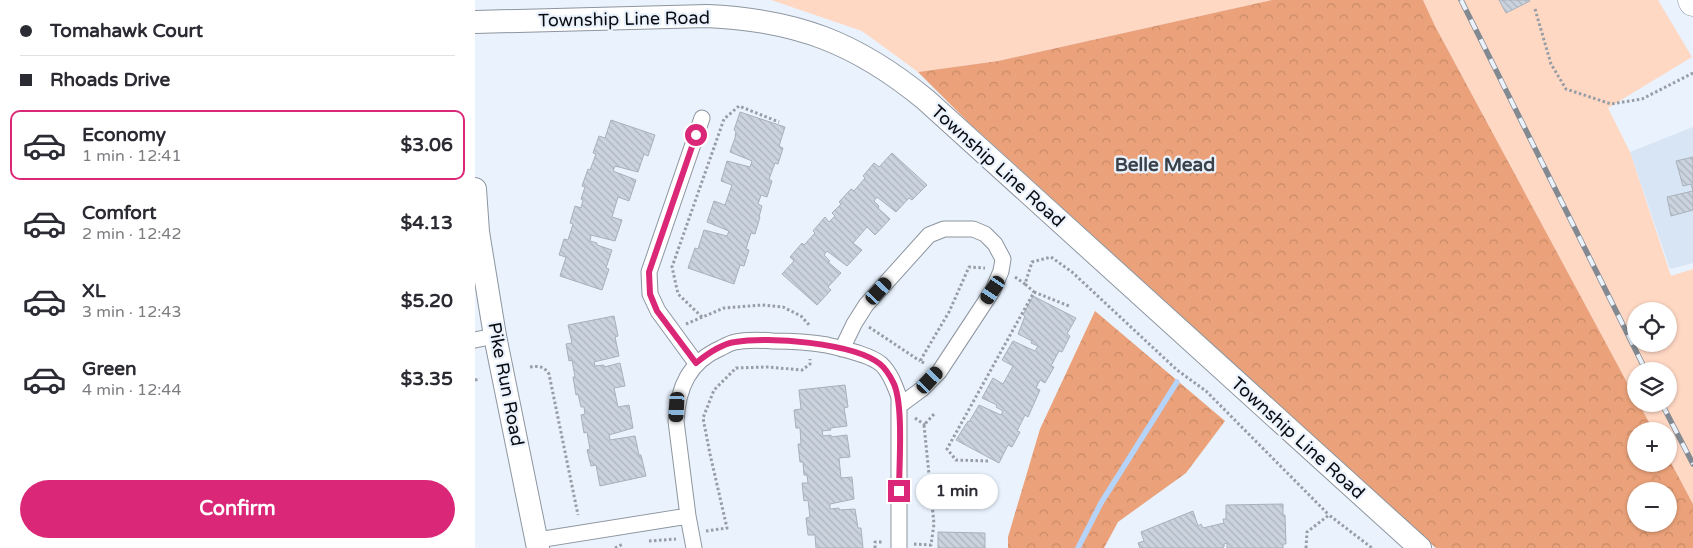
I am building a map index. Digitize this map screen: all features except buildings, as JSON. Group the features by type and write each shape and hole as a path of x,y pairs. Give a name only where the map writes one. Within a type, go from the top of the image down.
{"street":[{"name":"Township Line Road","path":"475,22 707,16 738,18 771,22 804,31 839,44 866,57 898,77 926,100 1420,548"},
{"path":"696,363 657,311 650,294 649,272 702,118"},
{"name":"Pike Run Road","path":"475,189 485,338 538,544"},
{"path":"843,349 866,305 929,235 944,228 973,229 985,234 995,244 1003,259 1001,271 993,290 939,372 922,389 899,406"},
{"path":"694,548 688,516 676,414 677,407 687,375 696,363 708,353 733,342 743,341 806,341 843,349 871,358 881,364 893,382 899,397 899,546"},
{"path":"538,544 688,516"}],"path":[{"path":"1535,9 1551,64 1566,89 1611,104 1642,99 1693,73"},
{"path":"702,317 678,294 672,267 724,119 739,106 779,122"},
{"path":"1025,284 1032,262 1051,257 1072,272 1177,370 1207,391 1329,515 1372,548"},
{"path":"920,361 949,312 969,267 1001,271 1025,284 1034,292 1069,306"},
{"path":"988,461 956,460 947,450 1034,292"},
{"path":"674,334 685,325 724,308 762,305 783,307 801,316 812,328"},
{"path":"857,319 939,372"},
{"path":"705,531 727,528 709,454 703,418 713,390 737,368 767,367 802,370 810,364 811,355"},
{"path":"530,367 540,366 546,369 549,374 578,515"},
{"path":"475,380 480,379"},
{"path":"875,548 875,542 899,546 931,547 934,524 924,425 935,413"},
{"path":"1306,548 1307,532 1329,515"}],"shaded area":[{"path":"771,0 1272,0 998,61 918,72 862,31"},
{"path":"1423,0 1658,0 1692,57 1608,108 1630,152 1671,276 1693,269 1693,504 1676,472 1677,422 1649,422 1643,412 1677,412 1677,362 1627,362 1627,382 1435,26"},
{"path":"1693,127 1693,263 1670,269 1630,152"}],"green space":[{"path":"1272,0 1423,0 1435,26 1627,382 1627,412 1643,412 1649,422 1627,422 1627,472 1676,472 1693,504 1693,548 1436,548 969,123 918,72 998,61"},
{"path":"1095,311 1225,421 1186,473 1118,522 1104,548 1008,548 1008,537 1040,429"}],"waterway":[{"path":"1078,548 1101,503 1177,382"}],"railway":[{"path":"1461,0 1642,362"},
{"path":"1666,412 1693,464"}],"district":[{"name":"Belle Mead","path":"1165,165"}],"route":[{"path":"696,135 649,272 650,294 657,311 696,363 708,353 733,342 753,340 806,341 843,349 871,358 881,364 893,382 899,397 899,491"}]}
